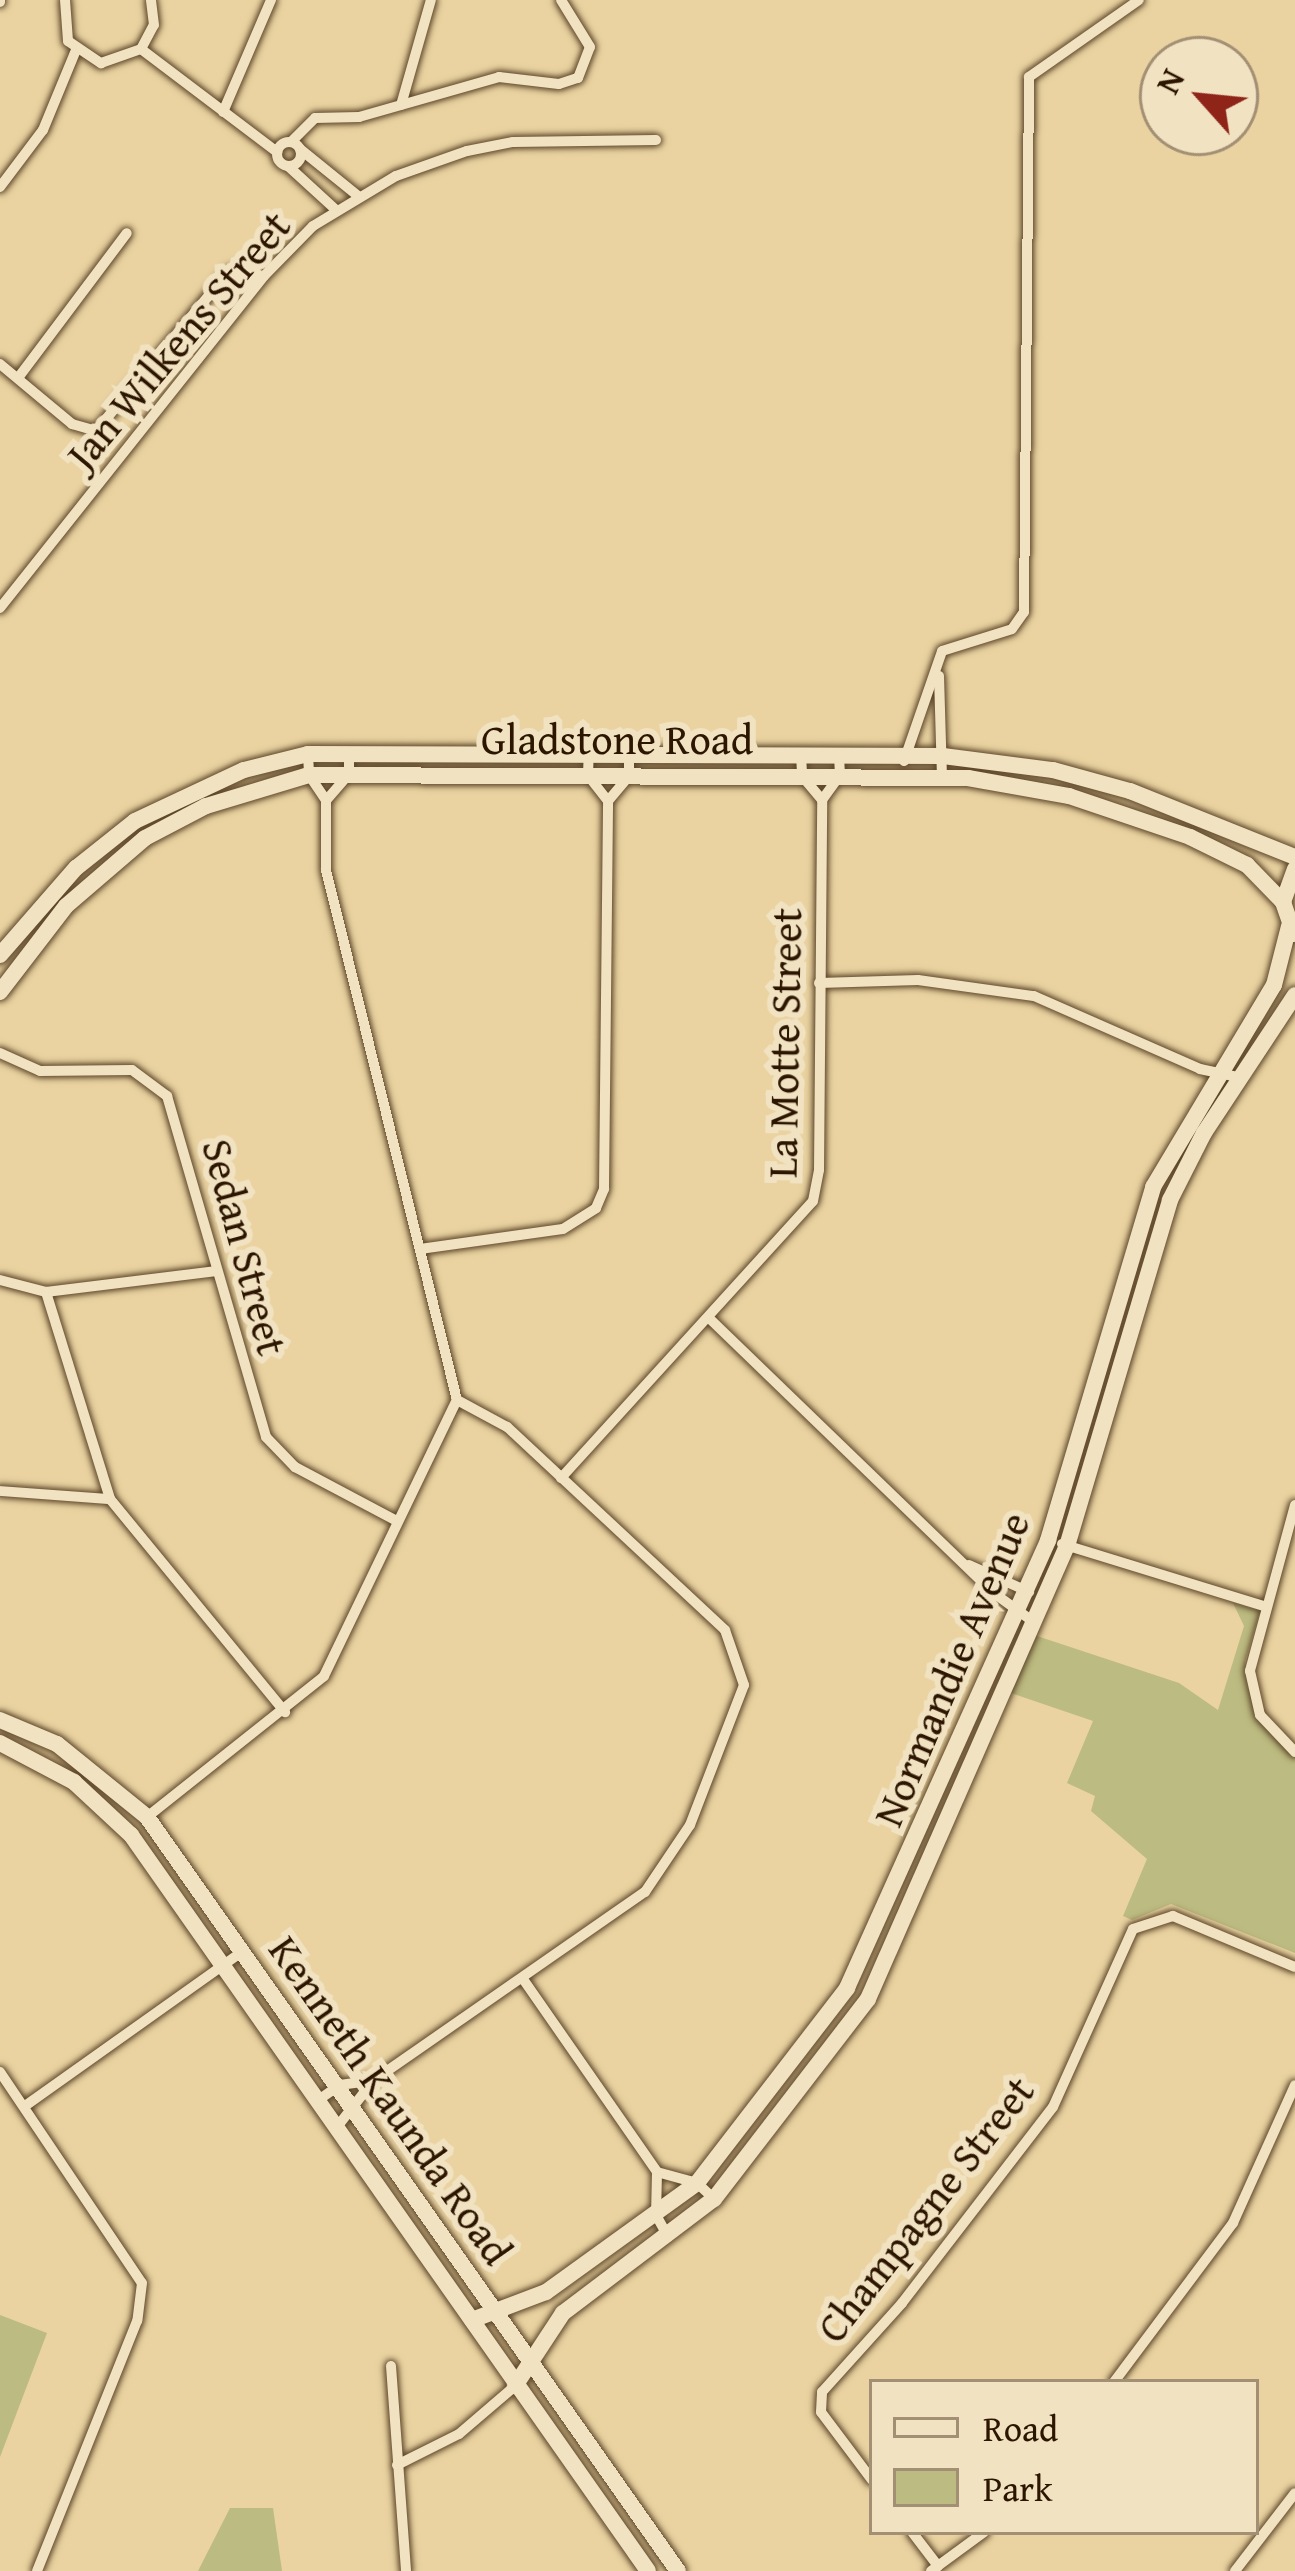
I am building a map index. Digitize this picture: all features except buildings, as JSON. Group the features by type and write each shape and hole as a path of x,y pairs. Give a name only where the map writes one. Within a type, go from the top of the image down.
{"street":[{"path":"65,0 64,31 76,50 116,63 141,49 154,25 151,0"},
{"path":"223,112 271,0"},
{"path":"401,105 431,0"},
{"path":"288,166 295,145 315,118 401,105 499,77 559,84 578,78 590,47 561,0"},
{"path":"903,776 905,755 947,646 1012,629 1026,598 1025,88 1037,65 1139,0"},
{"path":"141,49 277,152 336,210"},
{"path":"0,187 43,130 76,50"},
{"name":"Jan Wilkens Street","path":"0,608 264,275 336,210 433,163 513,142 656,140"},
{"path":"277,152 295,145"},
{"path":"295,145 358,196"},
{"path":"18,378 127,232"},
{"path":"0,364 83,432 96,431 226,274 244,267"},
{"path":"938,666 942,777"},
{"path":"420,1249 562,1229 596,1208 607,1168 608,801 588,776 589,752"},
{"path":"608,801 629,776 629,753"},
{"path":"147,1817 285,1712 324,1676 457,1400 326,870 326,800 309,775 308,754"},
{"name":"Gladstone Road","path":"0,955 76,868 135,821 199,787 308,754 943,756 1053,770 1130,791 1295,857"},
{"path":"326,800 349,773 349,754"},
{"path":"801,754 802,776 822,800 840,775 839,754"},
{"name":"Gladstone Road","path":"0,992 66,906 145,838 206,806 309,775 942,777 1069,796 1138,817 1222,850 1283,902"},
{"name":"La Motte Street","path":"561,1478 711,1320 813,1201 822,800"},
{"path":"1292,930 1283,902 1295,869"},
{"name":"Normandie Avenue","path":"472,2320 494,2306 539,2296 697,2182 819,2028 881,1922 1028,1591 1048,1540 1137,1233 1171,1149 1274,985 1292,930"},
{"path":"818,982 918,980 1034,996 1200,1069 1220,1068 1238,1077"},
{"name":"Normandie Avenue","path":"515,2386 563,2313 714,2199 839,2042 877,1982 1067,1546 1159,1229 1223,1101 1295,995"},
{"name":"Sedan Street","path":"0,1052 40,1071 115,1066 155,1083 181,1129 250,1395 273,1447 310,1476 398,1521"},
{"path":"1200,1069 1207,1089 1223,1101"},
{"path":"0,1280 46,1292 217,1271"},
{"path":"46,1292 110,1498 285,1712"},
{"path":"711,1320 1017,1613 1035,1623"},
{"path":"337,2127 356,2110 374,2080 645,1892 690,1825 744,1685 725,1630 497,1419 457,1400"},
{"path":"0,1491 110,1498"},
{"path":"1295,1505 1264,1606 1250,1686 1267,1727 1295,1752"},
{"path":"1048,1540 1264,1606"},
{"path":"966,1564 1046,1599"},
{"name":"Kenneth Kaunda Road","path":"0,1720 57,1744 147,1817 678,2571"},
{"name":"Kenneth Kaunda Road","path":"0,1743 63,1775 117,1820 648,2571"},
{"name":"Champagne Street","path":"869,2476 821,2412 821,2392 915,2287 1053,2107 1133,1929 1172,1916 1295,1967"},
{"path":"25,2106 242,1952"},
{"path":"523,1979 657,2172 656,2215 668,2237"},
{"path":"819,2028 839,2042"},
{"path":"0,2072 142,2282 137,2321 38,2571"},
{"path":"317,2101 340,2085 374,2080"},
{"path":"1116,2379 1233,2223 1295,2085"},
{"path":"657,2172 697,2182 714,2199"},
{"path":"386,2196 407,2181"},
{"path":"391,2366 406,2571"},
{"path":"397,2464 459,2434 515,2386"},
{"path":"1235,2571 1295,2493"},
{"path":"914,2535 935,2569 980,2535"}],"green space":[{"path":"1233,1603 1260,1611 1245,1661 1248,1688 1295,1753 1295,1953 1171,1904 1132,1920 1123,1916 1147,1859 1091,1811 1095,1796 1067,1783 1093,1721 1011,1693 1034,1635 1179,1683 1218,1710 1244,1626"},
{"path":"0,2315 47,2333 0,2457"},
{"path":"230,2508 273,2508 282,2571 198,2571"}]}
